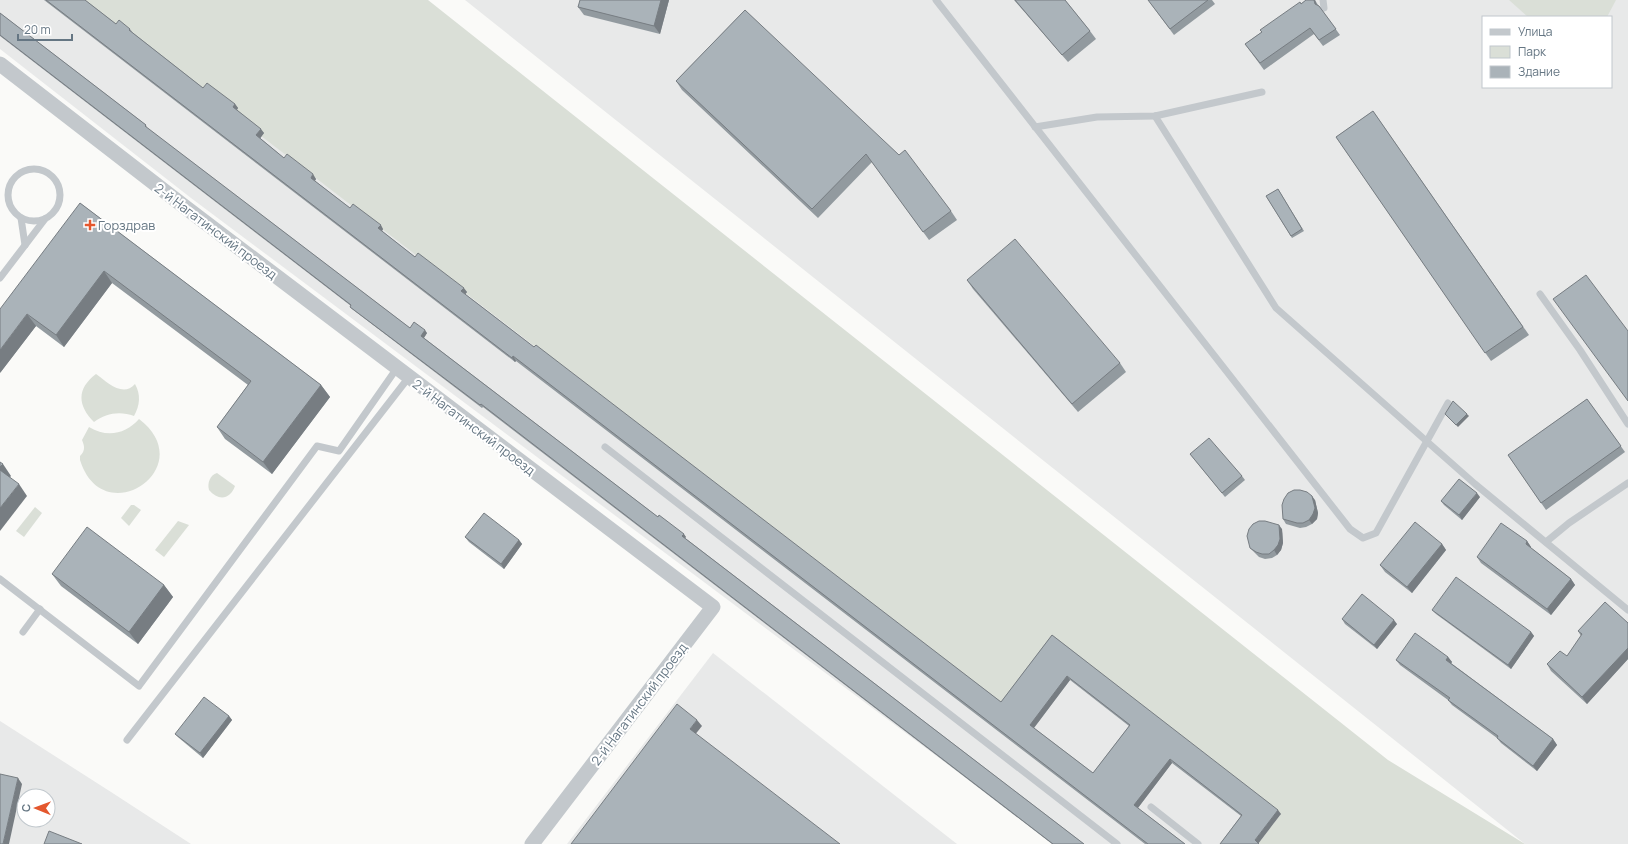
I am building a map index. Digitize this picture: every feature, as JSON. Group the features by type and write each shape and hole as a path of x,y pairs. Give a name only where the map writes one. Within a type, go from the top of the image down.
{"street":[{"name":"2-й Нагатинский проезд","path":"0,64 712,607 532,844"}],"lane":[{"path":"936,0 1350,529 1363,538 1376,533 1448,402"},
{"path":"1323,0 1324,8"},
{"path":"1035,127 1097,117 1155,116 1262,92"},
{"path":"1155,116 1276,308 1475,484 1628,610"},
{"path":"0,278 45,219 58,207 60,189 57,181 51,174 44,170 36,168 28,169 21,172 10,183 8,199 10,206 21,218 28,221 45,219"},
{"path":"21,218 25,246"},
{"path":"1540,294 1580,350 1628,424"},
{"path":"0,579 139,686 316,446 338,451 397,368"},
{"path":"127,740 409,377"},
{"path":"606,447 1118,844"},
{"path":"1546,542 1569,523 1628,483"},
{"path":"22,632 40,610"},
{"path":"1151,807 1198,844"}],"shaded area":[{"path":"0,0 84,0 1055,639 1281,814 1258,844 1054,844 191,198 0,49"},
{"path":"465,0 1628,0 1628,844 1525,844"},
{"path":"713,653 957,844 567,844"},
{"path":"0,721 111,792 191,844 0,844"}],"green space":[{"path":"84,0 428,0 1388,760 1525,844 1258,844 1281,814 1055,640 1003,706"},
{"path":"1509,0 1616,0 1608,16 1527,16"},
{"path":"96,374 120,389 130,388 135,384 139,400 138,408 134,416 118,413 108,415 94,422 82,404 82,392 85,386"},
{"path":"139,419 155,438 160,456 154,473 142,485 125,492 108,492 92,481 80,460 80,456 84,449 82,440 89,427 103,432 116,433 128,428"},
{"path":"217,473 235,486 233,491 227,496 216,496 209,490 208,485 210,480"},
{"path":"131,505 134,505 141,510 129,526 121,518"},
{"path":"35,507 42,513 24,537 16,531"},
{"path":"178,521 189,525 164,557 155,550"}],"building":[{"path":"46,0 85,0 116,24 119,20 130,29 129,30 203,88 207,83 235,104 233,107 261,129 256,135 284,158 287,154 313,174 311,178 350,208 353,204 381,225 378,228 415,257 418,253 464,288 461,291 534,347 536,345 1001,702 1052,635 1278,810 1255,840 1259,844 1220,844 1242,815 1170,759 1134,805 1185,844 1148,844 513,356 512,358","holes":["1067,676 1130,725 1093,773 1030,725"]},
{"path":"580,0 661,0 654,26 578,7"},
{"path":"1015,0 1065,0 1090,31 1062,55"},
{"path":"1148,0 1208,0 1170,29"},
{"path":"1306,0 1314,0 1315,4 1319,6 1336,29 1319,40 1310,28 1260,63 1245,44 1262,32 1260,30 1300,2 1301,4"},
{"path":"745,10 899,155 905,150 951,211 923,232 866,154 812,209 676,81"},
{"path":"0,13 146,125 145,126 410,328 414,322 425,330 421,336 658,517 659,515 684,534 682,536 1084,844 1053,844 481,404 480,405 350,307 351,305 0,35"},
{"path":"1373,111 1523,327 1485,353 1336,137"},
{"path":"1278,189 1302,229 1291,236 1266,196"},
{"path":"80,203 321,385 263,462 217,427 251,381 104,271 56,335 27,314 0,350 0,309"},
{"path":"1015,239 1120,363 1072,404 967,280"},
{"path":"1586,275 1628,331 1628,401 1553,299"},
{"path":"1587,399 1621,446 1541,503 1508,455"},
{"path":"1453,401 1467,414 1456,425 1445,414"},
{"path":"1209,438 1242,476 1222,493 1190,454"},
{"path":"0,470 19,484 0,508"},
{"path":"1459,479 1477,493 1459,515 1441,501"},
{"path":"1294,490 1307,492 1312,496 1315,508 1313,514 1309,520 1303,523 1283,519 1282,505 1284,499 1288,493"},
{"path":"484,513 519,540 501,564 465,537"},
{"path":"1259,521 1279,525 1280,539 1278,545 1269,554 1262,554 1250,548 1247,536 1249,529 1253,524"},
{"path":"1415,522 1442,544 1407,587 1380,565"},
{"path":"1501,523 1527,541 1526,544 1571,579 1547,609 1477,557"},
{"path":"87,527 164,585 129,632 52,574"},
{"path":"1456,577 1531,632 1508,665 1432,610"},
{"path":"1362,594 1394,620 1374,645 1342,619"},
{"path":"1605,602 1628,623 1628,648 1582,697 1547,664 1560,651 1567,656 1582,634 1578,631"},
{"path":"1415,633 1448,657 1446,660 1553,739 1533,766 1497,738 1498,736 1448,700 1450,698 1396,660"},
{"path":"204,697 229,716 200,753 175,734"},
{"path":"677,704 697,720 690,729 840,844 571,844"},
{"path":"0,774 18,778 3,844 0,844"},
{"path":"49,831 82,844 44,844"}],"place":[{"name":"Горздрав","path":"90,225"}]}
